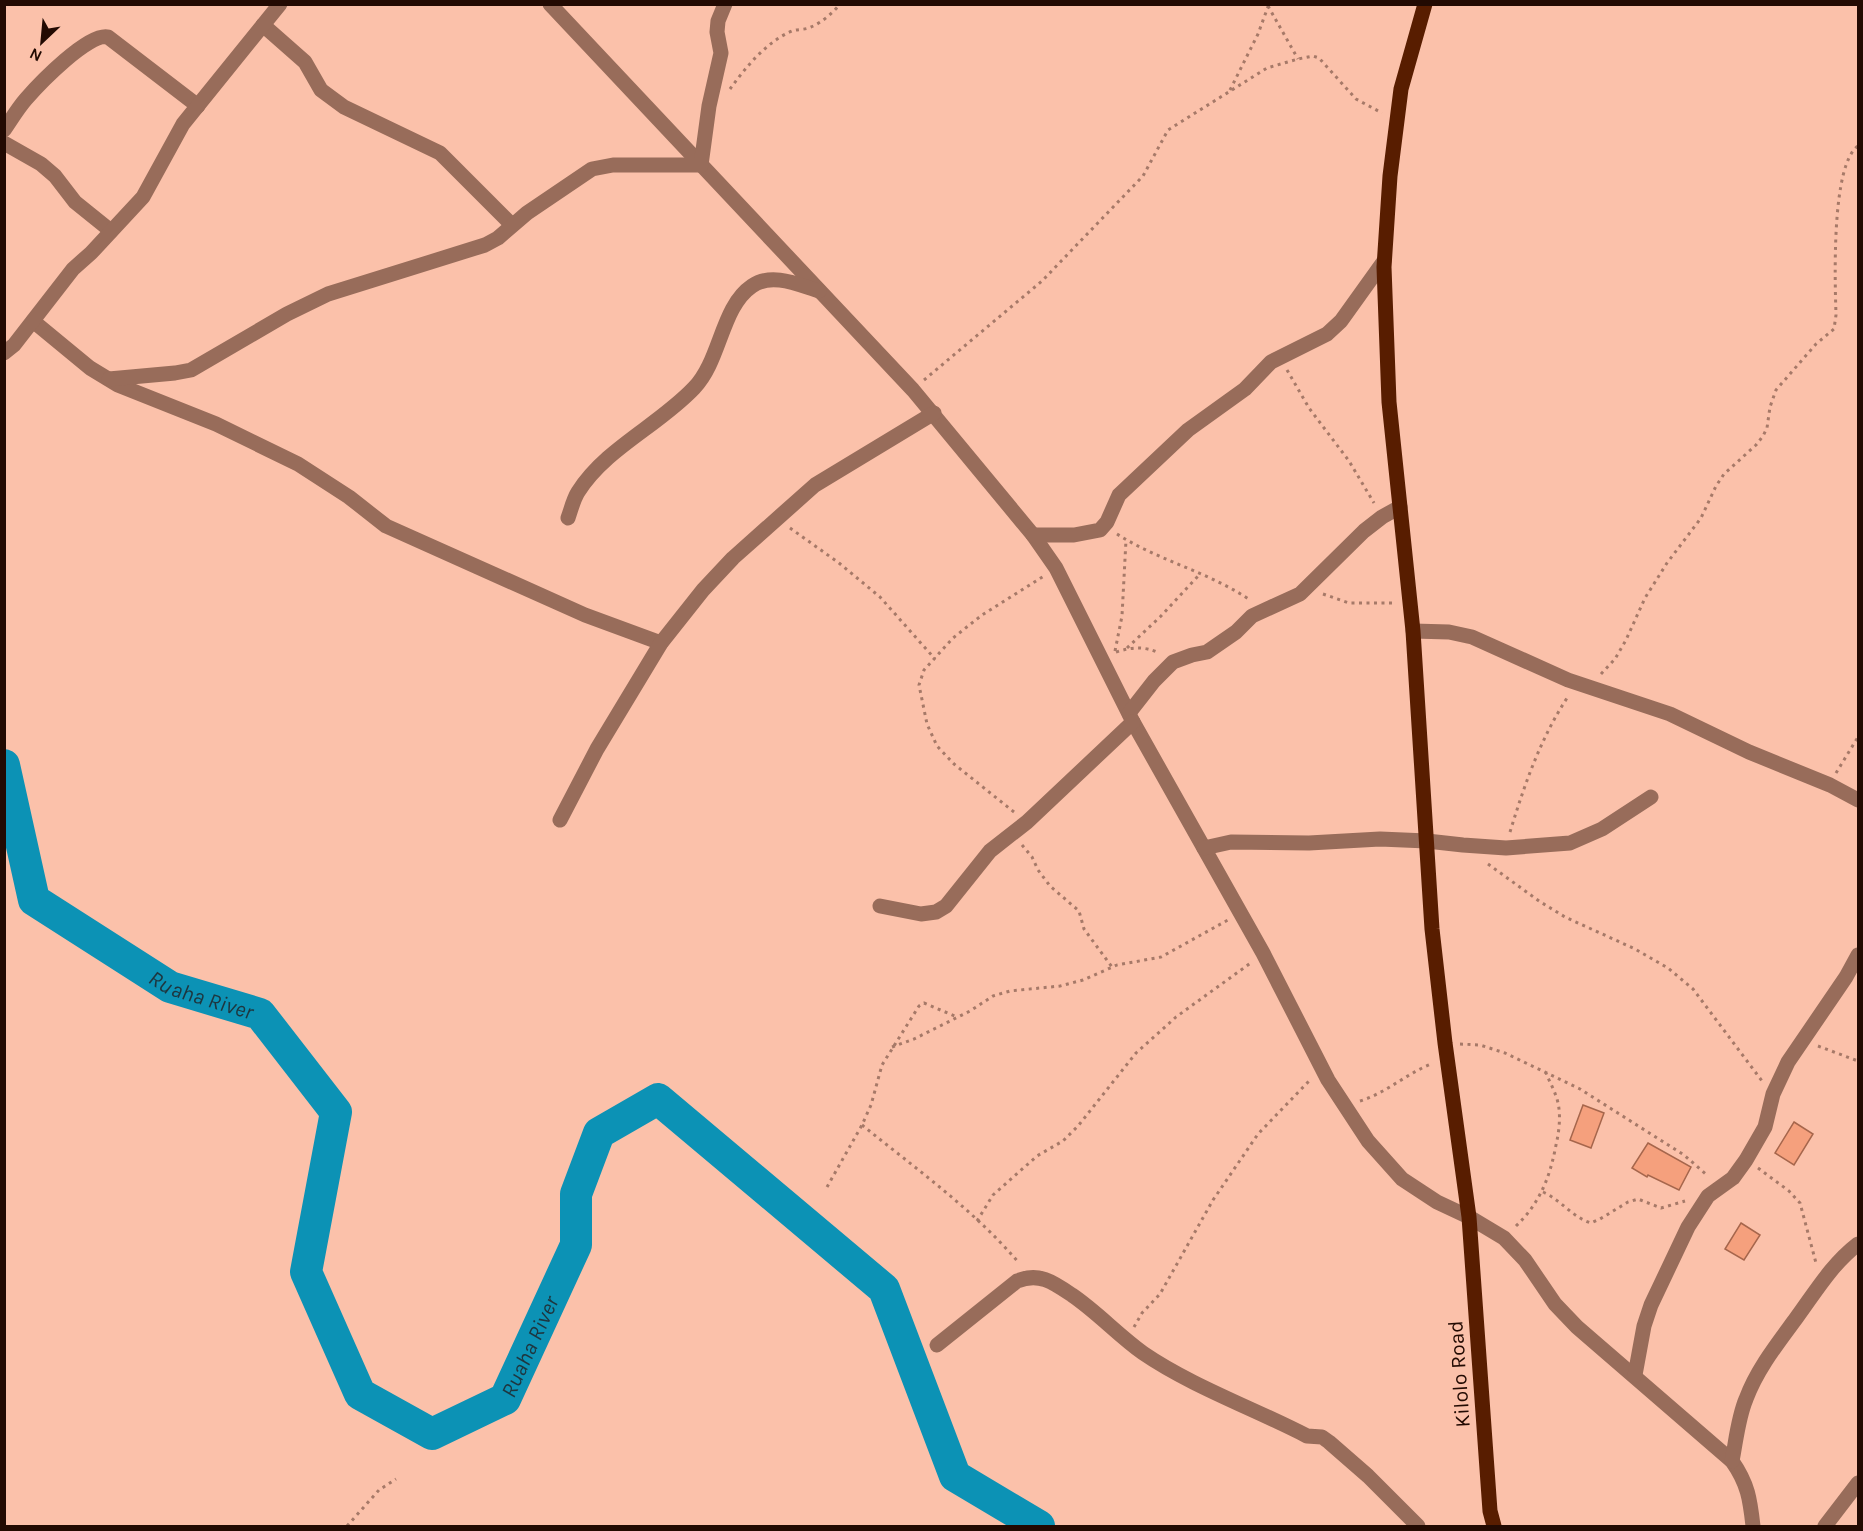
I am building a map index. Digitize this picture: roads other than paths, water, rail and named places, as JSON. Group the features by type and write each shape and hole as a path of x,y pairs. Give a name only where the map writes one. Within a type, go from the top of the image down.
{"main road":[{"name":"Kilolo Road","path":"1425,4 1401,89 1390,176 1384,261 1389,402 1413,631 1432,929 1468,1217 1490,1511 1494,1527"}],"street":[{"path":"4,353 14,345 74,269 143,197 183,124 280,4"},
{"path":"550,4 934,413 1033,534 1109,657 1131,717 1263,953 1322,1068 1368,1141 1401,1179 1437,1202 1504,1238 1525,1260 1555,1304 1577,1327 1732,1461 1749,1493 1753,1527"},
{"path":"701,165 709,106 722,53 717,32 718,21 725,4"},
{"path":"263,25 305,62 321,90 344,107 440,153 512,225"},
{"path":"4,130 25,99 60,63 93,40 103,36 108,37 198,106"},
{"path":"4,143 41,164 55,176 75,201 111,231"},
{"path":"109,379 191,370 287,314 328,294 485,245 526,213 592,169 602,165 701,165"},
{"path":"1033,534 1074,535 1100,530 1119,495 1188,430 1202,418 1229,402 1245,389 1266,366 1280,356 1327,334 1349,312 1384,261"},
{"path":"568,518 577,494 596,468 695,387 711,362 737,298 754,284 770,280 784,280 819,291"},
{"path":"33,321 90,368 109,379 216,424 298,464 349,497 386,526 585,615 661,643"},
{"path":"560,820 597,749 661,643 718,574 815,485 934,413"},
{"path":"880,906 921,914 936,912 946,906 990,851 1027,822 1131,717 1154,681 1173,662 1207,652 1218,646 1252,616 1264,609 1291,600 1307,588 1364,531 1400,507"},
{"path":"1413,631 1449,632 1472,637 1582,685 1670,714 1749,752 1830,785 1858,800"},
{"path":"1204,848 1231,842 1288,843 1380,839 1506,848 1570,843 1602,829 1651,797"},
{"path":"1635,1376 1644,1326 1651,1305 1688,1227 1714,1192 1733,1178 1746,1160 1765,1127 1773,1094 1788,1062 1846,977 1858,955"},
{"path":"1732,1461 1745,1400 1770,1353 1820,1282 1858,1244"},
{"path":"937,1345 1017,1281 1029,1276 1054,1283 1091,1309 1128,1341 1165,1366 1307,1436 1322,1437 1368,1476 1418,1527"},
{"path":"1825,1527 1858,1483"}],"waterway":[{"name":"Ruaha River","path":"4,765 34,900 170,987 260,1014 336,1112 306,1272 360,1394 432,1434 505,1399 576,1245 576,1194 599,1133 658,1099 884,1289 955,1476 1039,1526"}]}
